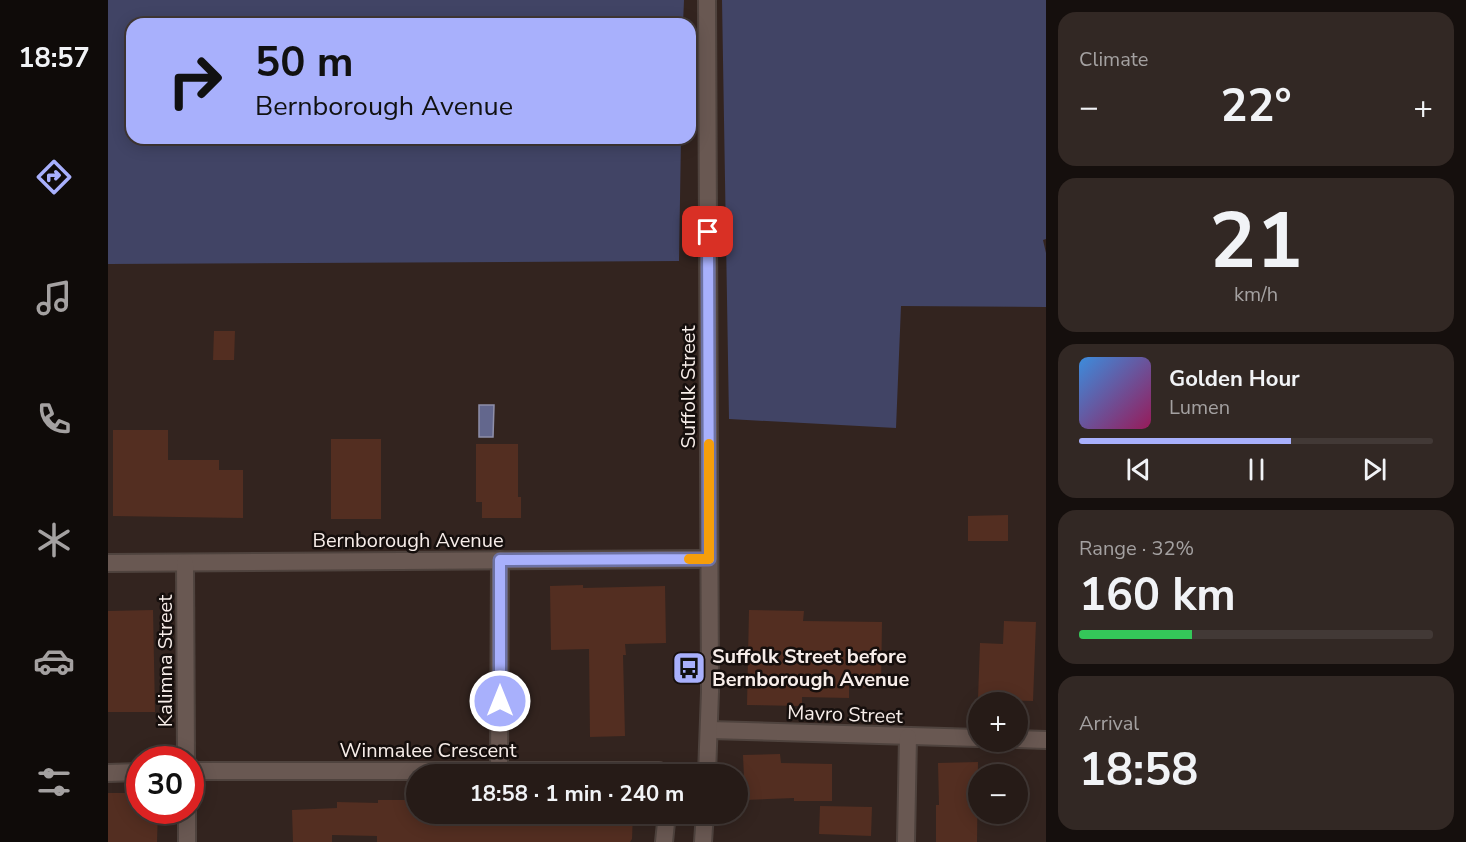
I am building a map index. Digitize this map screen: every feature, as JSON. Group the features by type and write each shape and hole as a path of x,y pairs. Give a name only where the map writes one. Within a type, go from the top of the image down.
{"street":[{"name":"Suffolk Street","path":"707,0 710,729 708,764"},
{"name":"Bernborough Avenue","path":"108,563 709,559"},
{"path":"500,560 500,764"},
{"name":"Kalimna Street","path":"185,563 186,746"},
{"name":"Mavro Street","path":"710,729 968,738"},
{"path":"906,842 908,737"},
{"path":"1028,739 1046,740"},
{"name":"Winmalee Crescent","path":"204,771 406,771"},
{"path":"108,773 126,772"},
{"path":"187,824 187,842"},
{"path":"664,842 666,824"},
{"path":"703,842 704,824"}],"shaded area":[{"path":"108,0 684,0 683,18 126,18 126,144 681,144 679,261 108,264"},
{"path":"722,0 1046,0 1046,239 1043,240 1046,253 1046,307 901,306 896,428 729,419"},
{"path":"479,405 494,405 493,437 479,437"}],"building":[{"path":"214,331 235,331 234,360 213,360"},
{"path":"113,430 168,430 168,460 219,460 219,470 243,470 243,518 113,516"},
{"path":"331,439 381,439 381,519 331,519"},
{"path":"476,444 518,444 518,497 521,497 521,518 482,518 482,502 476,502"},
{"path":"1008,515 1008,541 968,541 968,516"},
{"path":"583,585 583,588 665,586 666,643 625,644 626,655 623,655 625,736 590,737 589,649 551,650 550,586"},
{"path":"153,610 155,712 108,712 108,611"},
{"path":"749,610 804,611 803,621 882,622 881,688 849,687 849,698 802,697 802,706 747,705"},
{"path":"1004,621 1036,622 1033,701 1028,701 1028,692 978,692 980,643 1003,644"},
{"path":"780,754 781,763 832,764 832,801 794,801 794,798 748,800 748,764 743,764 743,755"},
{"path":"978,762 978,764 968,764 968,824 977,824 977,842 936,842 936,805 939,805 938,763"},
{"path":"108,793 126,793 126,824 158,824 157,842 108,842"},
{"path":"378,800 406,800 406,824 633,824 632,839 630,842 377,842 377,836 332,835 332,842 293,842 292,810 337,808 337,802 378,803"},
{"path":"820,806 872,807 871,836 819,834"}],"slow traffic":[{"path":"689,559 709,559 709,444"}],"place":[{"name":"Suffolk Street before Bernborough Avenue","path":"689,668"}],"route":[{"path":"500,701 500,560 709,559 708,232"}]}
